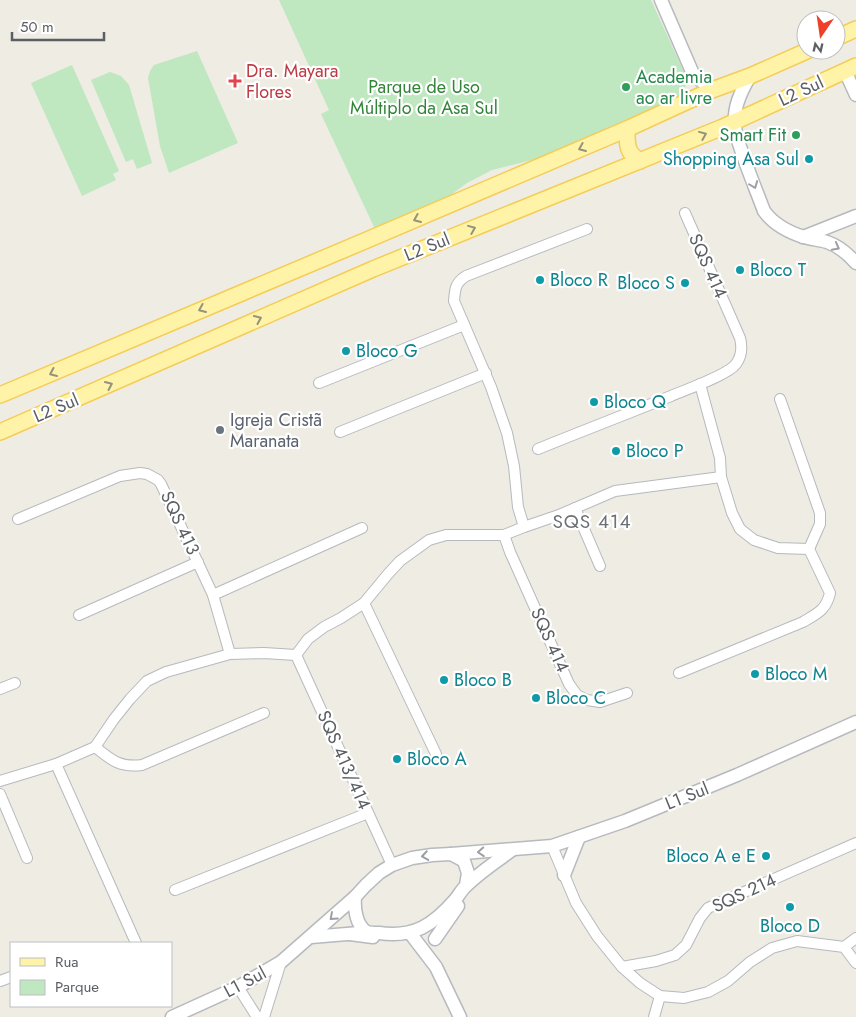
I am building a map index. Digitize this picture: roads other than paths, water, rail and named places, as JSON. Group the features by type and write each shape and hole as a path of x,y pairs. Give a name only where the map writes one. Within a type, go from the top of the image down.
{"main road":[{"name":"L2 Sul","path":"0,395 796,56"},
{"name":"L2 Sul","path":"0,432 373,269 734,122 850,68"},
{"path":"627,129 627,142 631,154 640,161"}],"street":[{"path":"661,0 693,74 712,90"},
{"path":"850,68 856,95"},
{"path":"688,101 692,90 693,74"},
{"path":"750,76 737,103 734,122 738,141 764,211 770,220 780,227 803,237 828,242 844,251 856,263"},
{"name":"SQS 414","path":"538,449 700,384 728,371 737,364 741,354 740,338 685,213"},
{"path":"803,237 856,216"},
{"path":"524,527 518,508 514,466 507,433 492,387 454,302 455,291 459,281 466,276 587,229"},
{"path":"319,383 464,325"},
{"path":"340,432 486,373"},
{"path":"700,384 720,458 721,478 732,513 740,528 754,540 778,548 809,549"},
{"path":"679,673 803,622 819,612 828,603 830,593 809,549 820,524 820,513 780,399"},
{"name":"SQS 413","path":"18,519 120,476 140,473 158,480 213,594 230,654"},
{"path":"0,781 56,764 96,747 130,699 147,681 166,672 230,654 264,653 296,655 308,639 364,603 400,562 429,540 446,535 504,535 559,515 615,490 721,478"},
{"path":"574,508 600,566"},
{"path":"213,594 362,528"},
{"name":"SQS 414","path":"504,535 569,684 577,695 587,700 600,702 627,693"},
{"path":"79,614 198,562"},
{"path":"364,603 436,754"},
{"name":"SQS 413/414","path":"296,655 392,865"},
{"path":"0,690 15,683"},
{"path":"96,747 112,761 125,765 142,765 264,713"},
{"name":"L1 Sul","path":"450,854 552,846 634,818 856,722"},
{"path":"56,764 136,942"},
{"path":"0,794 27,858"},
{"path":"175,890 368,813"},
{"path":"564,875 579,837"},
{"name":"SQS 214","path":"622,967 656,961 675,955 686,945 700,918 708,908 856,843"},
{"path":"552,846 576,903 597,936 622,967 640,983 660,996 684,998 708,992 728,981 750,962 772,948 797,941 844,947 856,963"},
{"path":"350,934 414,938 435,921 466,886 512,850"},
{"path":"367,932 361,926 357,917 354,908 354,897 392,865 412,858 450,854 464,861 468,873 466,886"},
{"path":"435,939 480,875"},
{"name":"L1 Sul","path":"172,1017 238,987 282,962 354,897"},
{"path":"435,921 436,967"},
{"path":"311,937 367,932 414,938 436,967 460,1017"},
{"path":"844,947 856,938"},
{"path":"264,1017 282,962"},
{"path":"238,987 256,1017"},
{"path":"654,1017 660,996"}],"place":[{"name":"Dra. Mayara Flores","path":"235,81"},
{"name":"Academia ao ar livre","path":"626,87"},
{"name":"Smart Fit","path":"796,135"},
{"name":"Shopping Asa Sul","path":"809,159"},
{"name":"Bloco T","path":"740,270"},
{"name":"Bloco R","path":"540,280"},
{"name":"Bloco S","path":"685,283"},
{"name":"Bloco G","path":"346,351"},
{"name":"Bloco Q","path":"594,402"},
{"name":"Igreja Cristã Maranata","path":"220,430"},
{"name":"Bloco P","path":"616,451"},
{"name":"Bloco M","path":"755,674"},
{"name":"Bloco B","path":"444,680"},
{"name":"Bloco C","path":"536,698"},
{"name":"Bloco A","path":"397,759"},
{"name":"Bloco A e E","path":"766,856"},
{"name":"Bloco D","path":"790,907"}],"district":[{"name":"SQS 414","path":"592,521"}],"park label":[{"name":"Parque de Uso Múltiplo da Asa Sul","path":"424,97"}]}
